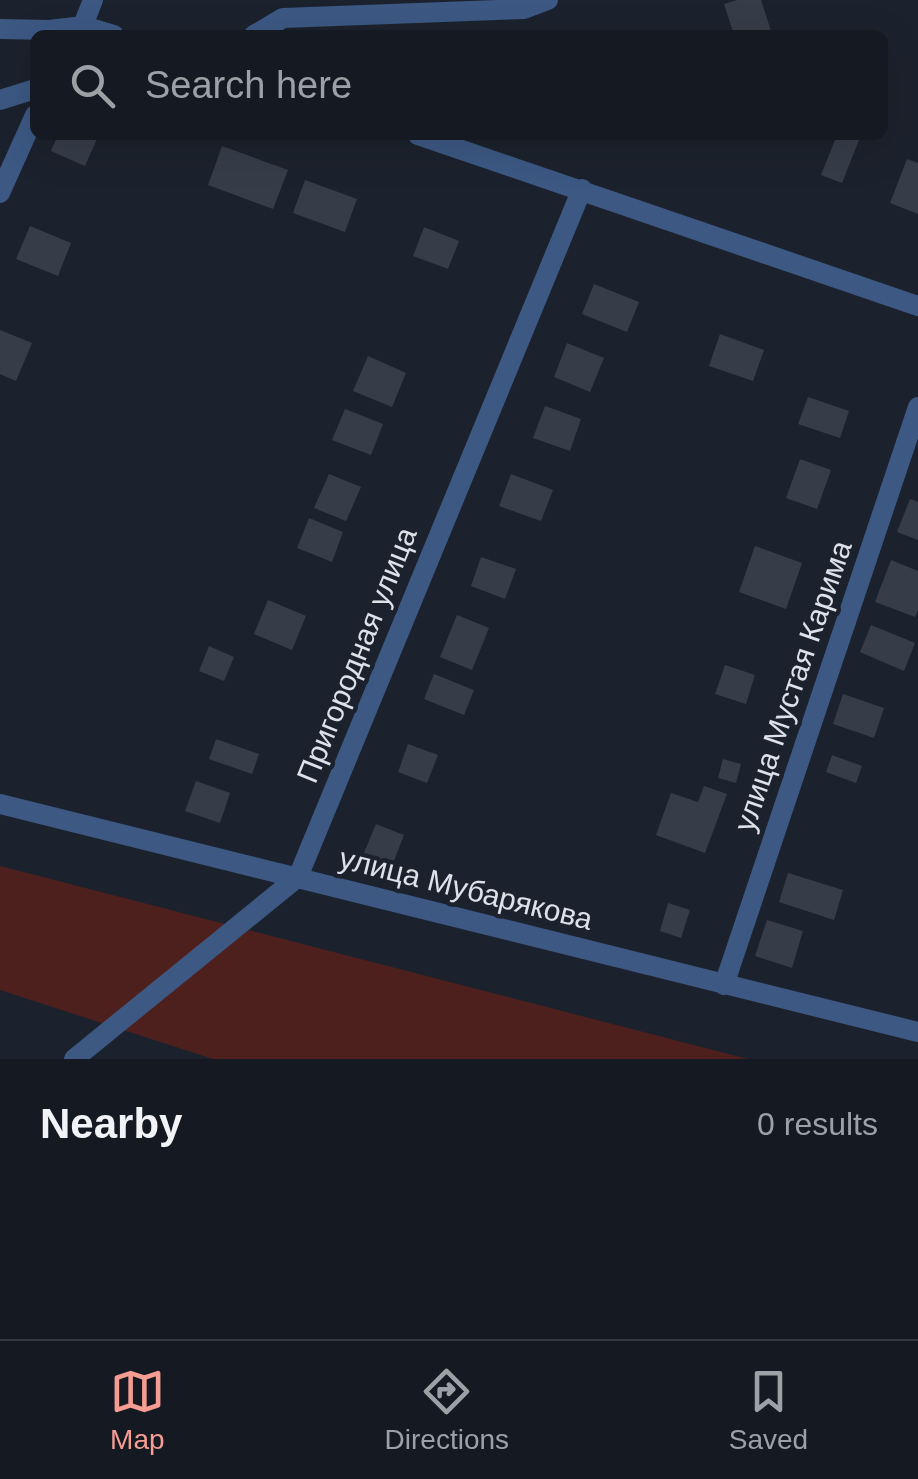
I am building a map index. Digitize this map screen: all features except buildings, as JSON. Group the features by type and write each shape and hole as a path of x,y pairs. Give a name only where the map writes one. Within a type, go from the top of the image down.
{"street":[{"path":"0,29 81,30 93,0"},
{"path":"263,30 302,0"},
{"path":"283,18 524,9 548,0"},
{"path":"0,100 30,91"},
{"path":"0,194 30,126"},
{"path":"433,140 918,306"},
{"name":"Пригородная улица","path":"74,1059 298,877 582,189"},
{"name":"улица Мустая Карима","path":"724,985 918,407"},
{"name":"улица Мубарякова","path":"0,804 918,1032"}],"shaded area":[{"path":"0,866 748,1059 213,1059 0,990"}]}
